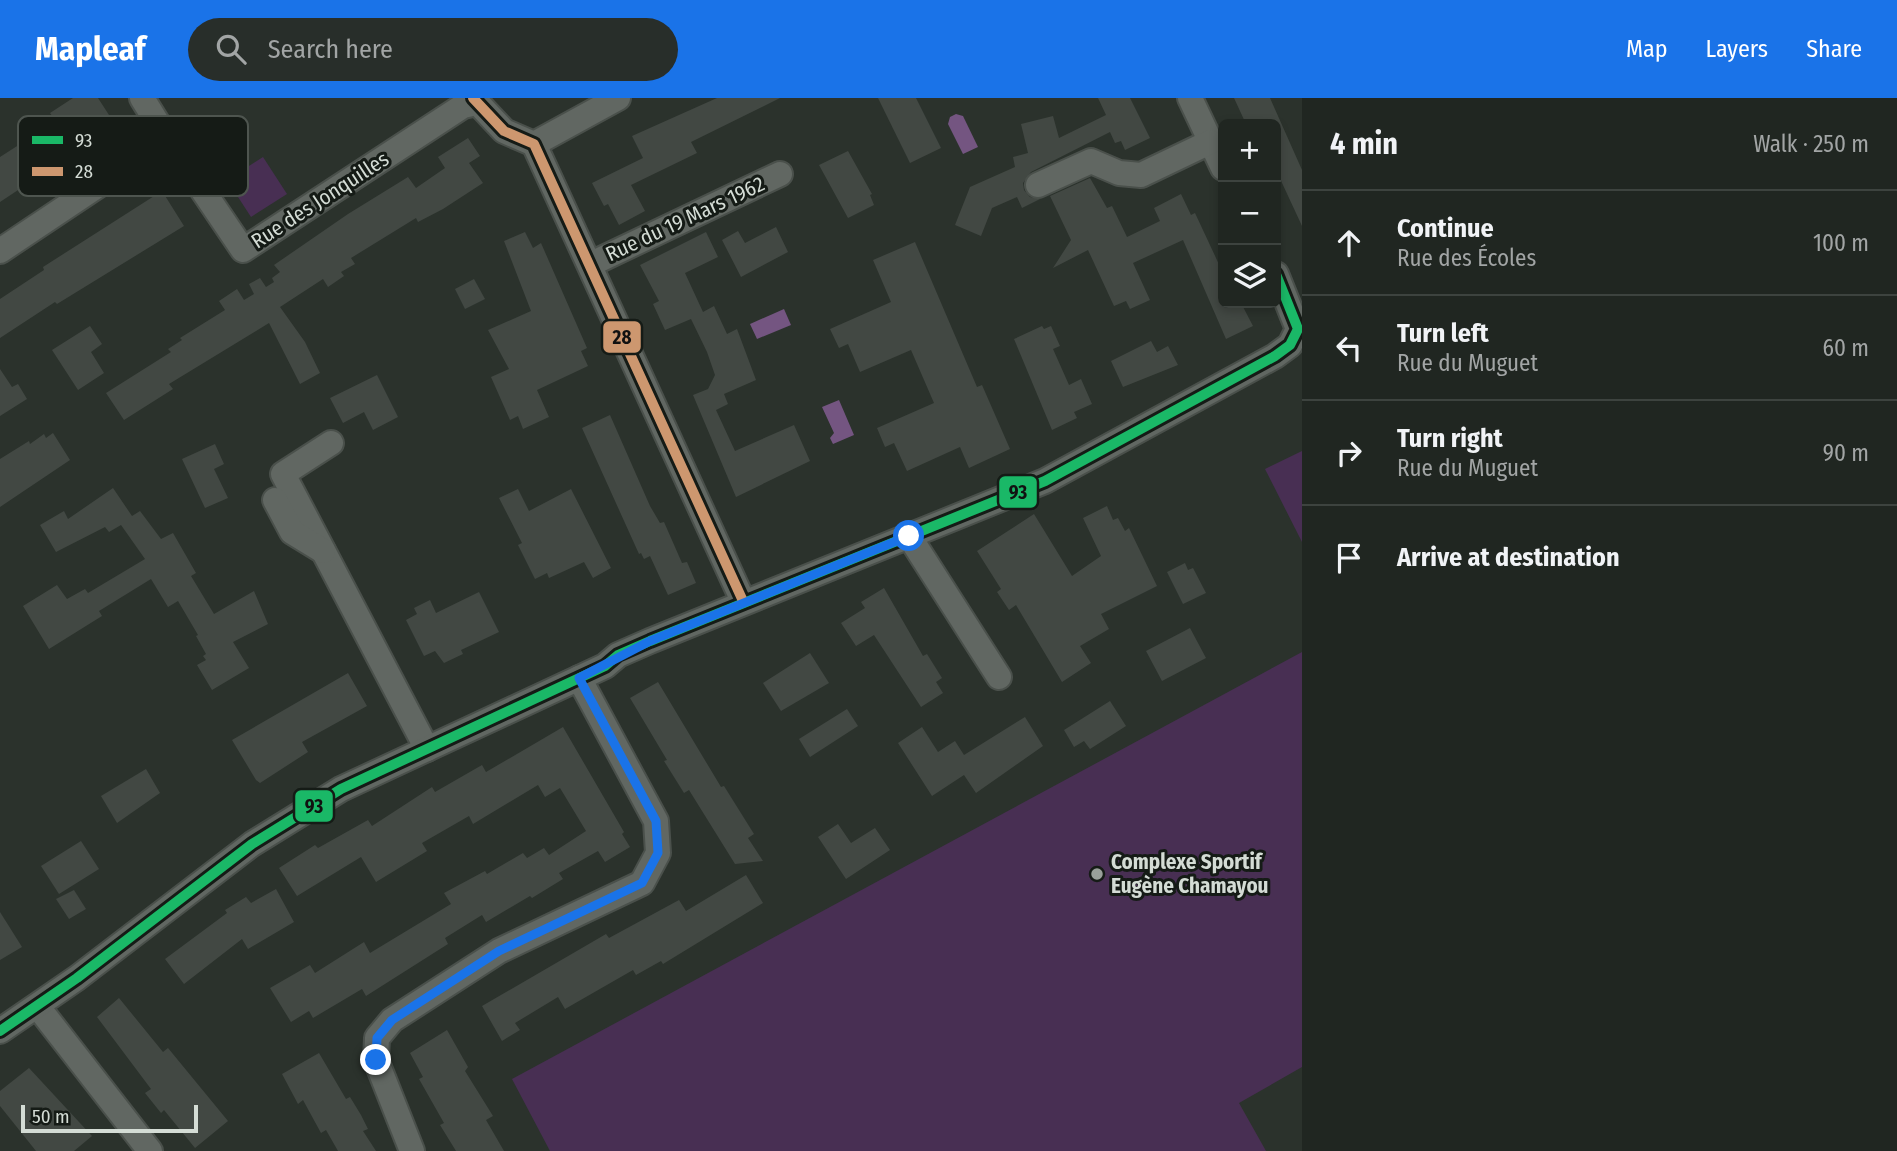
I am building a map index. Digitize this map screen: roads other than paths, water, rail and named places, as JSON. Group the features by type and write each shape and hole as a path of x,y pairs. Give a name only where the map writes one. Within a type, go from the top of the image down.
{"street":[{"path":"142,98 153,116"},
{"path":"475,101 504,131 534,144 616,98"},
{"path":"1190,98 1218,158"},
{"name":"Rue des Jonquilles","path":"206,196 243,250 463,106 475,101"},
{"path":"1038,185 1091,161 1119,173 1141,175 1210,142"},
{"name":"Rue du 19 Mars 1962","path":"534,144 743,601"},
{"name":"Rue du 19 Mars 1962","path":"591,264 780,174"},
{"path":"0,251 82,196"},
{"path":"0,1031 38,1007 252,844 341,789 605,666 618,655 1067,469 1275,356 1290,345 1298,328 1281,286"},
{"path":"331,443 284,474 426,749"},
{"path":"275,500 292,532 313,548 324,552"},
{"path":"909,536 999,677"},
{"path":"412,1151 376,1060 377,1038 392,1020 499,951 642,883 658,853 656,821 579,678"},
{"path":"38,1007 150,1151"}],"place":[{"name":"Complexe Sportif Eugène Chamayou","path":"1097,874"}]}
